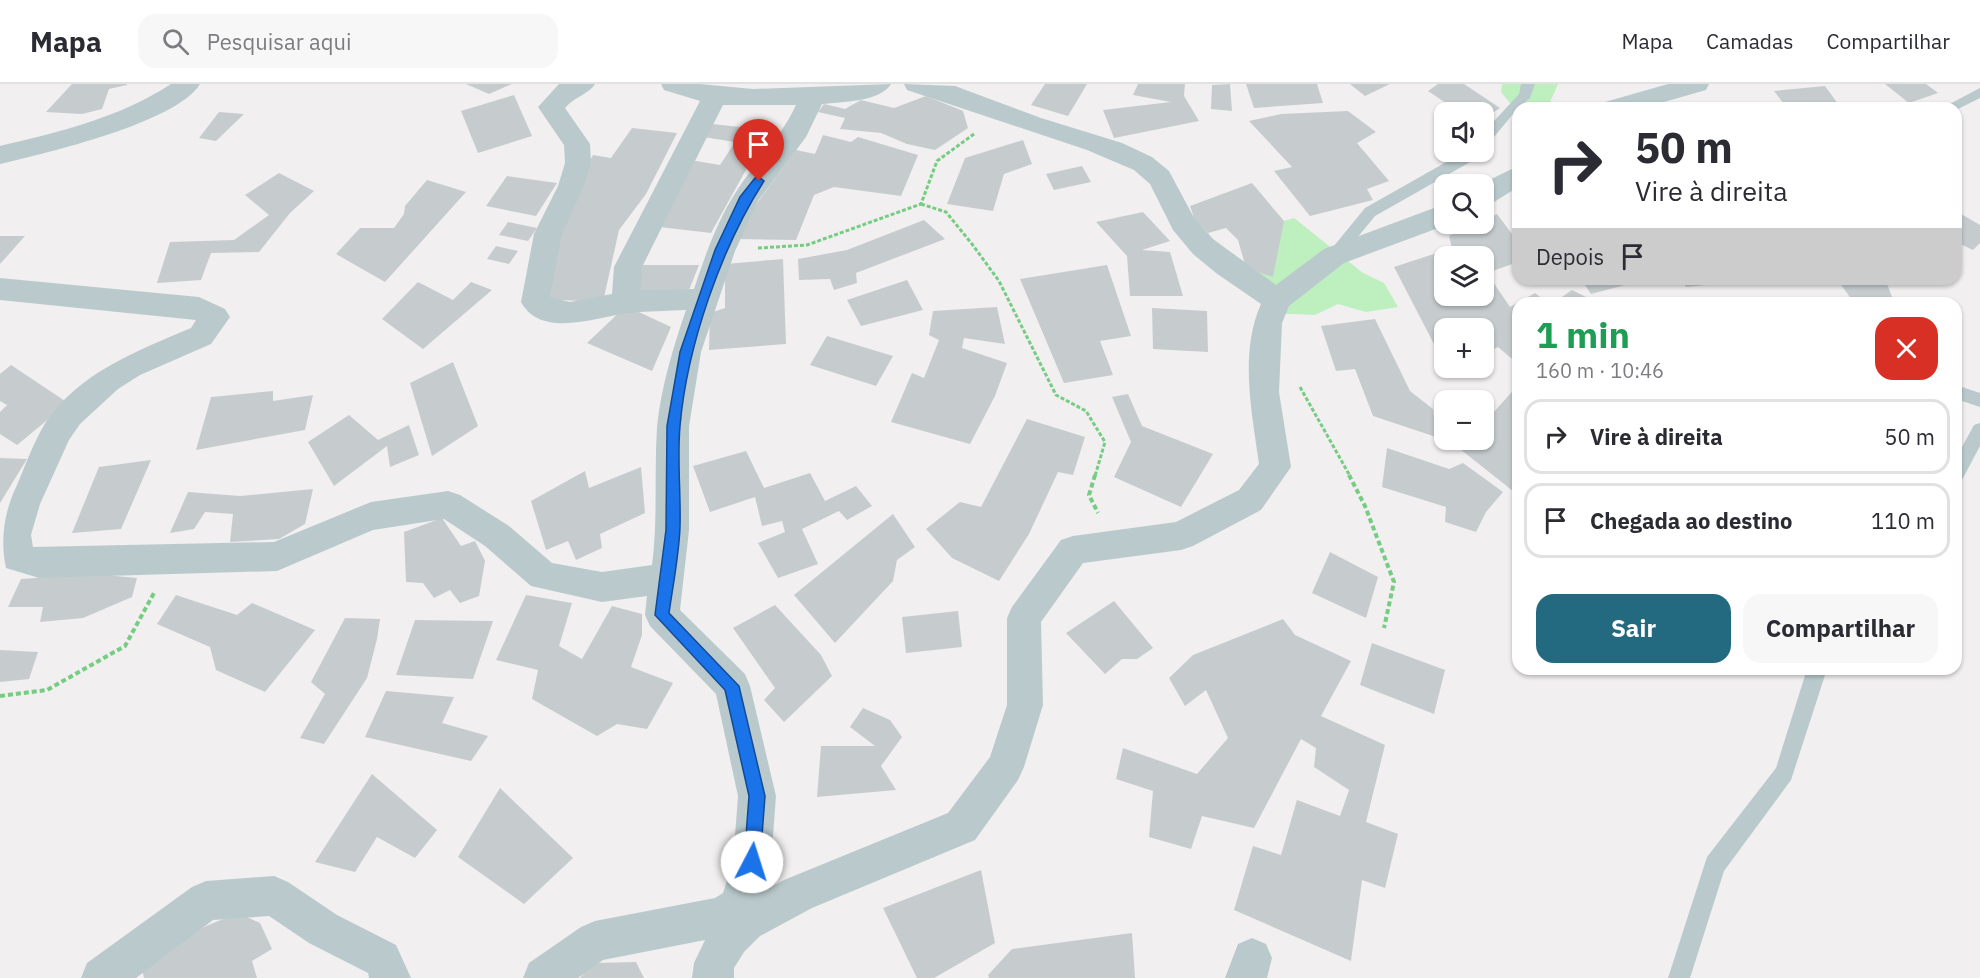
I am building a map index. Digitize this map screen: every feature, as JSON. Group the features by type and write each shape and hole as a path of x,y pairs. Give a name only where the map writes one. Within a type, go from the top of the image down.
{"street":[{"path":"0,155 102,128 150,109 188,84"},
{"path":"583,84 565,91 551,107 577,144 578,163 571,186 548,234 535,302 548,312 581,314 626,302 706,299"},
{"path":"673,84 715,96 813,95 870,90 879,84"},
{"path":"916,84 948,91 1132,158 1154,172 1170,193 1182,222 1211,257 1277,300"},
{"path":"1635,102 1697,84"},
{"path":"712,978 714,963 730,938 737,918 737,907 752,862 757,796 732,686 662,615 673,530 674,426 686,352 721,250 746,197 797,131 813,95"},
{"path":"626,302 628,267 695,131 715,96"},
{"path":"1494,189 1512,179"},
{"path":"543,978 596,941 723,917 737,918 961,827 1005,767 1025,705 1024,618 1073,550 1181,536 1250,500 1275,467 1264,392 1267,323 1277,300 1334,256 1434,219"},
{"path":"0,289 199,309 215,317 201,336 129,367 107,381 69,415 56,433 24,504 14,535 18,558 39,562 277,556 371,516 448,505 497,536 543,576 602,587 667,578"},
{"path":"114,973 206,901 274,896 323,929 382,959 390,978"}],"lane":[{"path":"1519,102 1525,95 1528,84"},
{"path":"1961,102 1980,92"},
{"path":"1494,129 1512,109"},
{"path":"1334,256 1370,212 1460,162"},
{"path":"1962,394 1980,400"},
{"path":"1962,464 1980,430"},
{"path":"1679,978 1715,865 1784,773 1815,675"}],"path":[{"path":"921,204 937,161 1005,113"},
{"path":"721,250 807,245 921,204 946,212 999,281 1056,395 1086,411 1105,442 1089,495 1107,531 1125,543"},
{"path":"1297,382 1327,431 1365,506 1394,582 1383,628"},
{"path":"0,696 47,690 125,646 174,559"}],"green space":[{"path":"1502,84 1558,84 1550,102 1512,102 1512,106 1501,92"},
{"path":"1294,218 1363,273 1384,283 1398,307 1366,312 1338,304 1315,315 1270,313 1246,268 1267,226"}],"building":[{"path":"72,84 127,85 109,89 102,109 82,114 46,112"},
{"path":"466,84 512,84 489,94"},
{"path":"1045,84 1087,84 1068,116 1031,105"},
{"path":"1138,84 1185,84 1184,96 1199,121 1114,138 1103,110 1171,102 1133,95"},
{"path":"1230,84 1232,111 1211,109 1212,85"},
{"path":"1246,84 1317,84 1323,103 1254,108"},
{"path":"1350,84 1390,84 1365,96"},
{"path":"1438,84 1464,84 1491,102 1444,102 1428,91"},
{"path":"1885,84 1926,84 1938,93 1912,102 1908,102"},
{"path":"1825,86 1837,102 1782,102 1774,91"},
{"path":"514,95 532,136 478,153 461,111"},
{"path":"926,96 963,111 968,128 935,150 907,144 881,133 840,129 845,118 818,112 824,104 845,109 861,100 894,108"},
{"path":"1494,104 1500,108 1494,112"},
{"path":"1348,111 1376,132 1357,143 1389,181 1367,189 1373,200 1310,216 1274,171 1292,167 1249,121 1281,114"},
{"path":"219,112 244,114 216,141 199,138"},
{"path":"703,123 768,130 711,233 651,226 684,159 720,165 735,142 697,136"},
{"path":"632,128 677,133 646,194 619,230 603,302 541,299 552,231 593,155 611,158"},
{"path":"823,135 851,142 858,137 918,155 901,196 834,187 814,195 796,240 739,239 752,210 796,150 815,154"},
{"path":"1023,140 1032,164 1004,174 993,211 947,204 965,158"},
{"path":"1082,166 1091,182 1054,190 1046,174"},
{"path":"279,173 314,191 290,213 259,252 211,253 201,280 157,283 170,242 234,240 269,215 245,195"},
{"path":"507,176 557,183 536,216 486,206"},
{"path":"427,180 466,192 385,282 336,254 360,228 394,228 404,214 405,206"},
{"path":"1252,183 1284,221 1273,277 1246,268 1238,240 1226,228 1208,233 1194,218 1190,206"},
{"path":"1143,212 1170,241 1142,250 1170,252 1183,296 1130,296 1127,256 1096,222"},
{"path":"1497,214 1512,234 1512,264 1494,271 1494,246 1452,246 1449,236 1494,234 1494,215"},
{"path":"1962,214 1980,225 1980,243 1973,250 1962,245"},
{"path":"924,220 945,239 856,273 857,283 834,290 830,279 799,280 798,259 847,250"},
{"path":"508,222 537,228 528,241 499,235"},
{"path":"0,236 25,236 0,264"},
{"path":"496,246 518,251 509,264 487,259"},
{"path":"1434,254 1434,306 1494,306 1494,283 1510,307 1512,306 1512,359 1498,347 1494,349 1494,318 1434,318 1434,344 1394,267"},
{"path":"783,259 786,344 709,350 710,313 725,308 725,264"},
{"path":"633,265 699,265 687,295 648,298 631,283"},
{"path":"1107,265 1131,336 1100,341 1113,375 1064,383 1020,279"},
{"path":"907,280 923,310 861,326 847,300"},
{"path":"418,282 453,300 471,282 492,290 423,349 382,319"},
{"path":"1585,285 1625,285 1591,294"},
{"path":"1841,285 1887,285 1892,297 1850,297"},
{"path":"1572,290 1586,297 1562,297"},
{"path":"1535,293 1540,297 1528,297"},
{"path":"626,306 671,327 652,371 587,343"},
{"path":"997,307 1005,344 964,338 962,348 1007,363 995,396 970,444 891,422 912,373 924,378 939,340 929,335 933,311"},
{"path":"1152,308 1207,311 1208,352 1153,349"},
{"path":"1375,319 1410,391 1433,409 1434,436 1373,416 1355,369 1336,371 1321,326"},
{"path":"827,336 893,356 876,386 810,365"},
{"path":"453,362 478,426 432,456 410,383"},
{"path":"11,365 68,403 17,445 0,434 0,412 7,405 0,401 0,374"},
{"path":"273,391 273,401 313,395 305,430 196,450 211,397"},
{"path":"1512,392 1512,490 1461,450 1494,450 1494,412"},
{"path":"1128,394 1142,426 1213,454 1181,507 1114,477 1131,442 1112,397"},
{"path":"349,415 378,440 409,425 419,455 390,467 387,446 334,486 308,442"},
{"path":"1027,419 1085,437 1073,475 1058,472 1029,534 999,581 952,558 926,529 960,502 981,507"},
{"path":"1387,448 1449,469 1463,463 1503,492 1486,512 1476,532 1445,522 1446,507 1382,487"},
{"path":"746,451 764,488 810,473 825,501 856,486 872,506 847,520 839,511 802,529 818,564 778,578 758,543 785,532 782,521 762,526 755,497 710,512 693,466"},
{"path":"0,458 27,459 0,503"},
{"path":"151,460 121,529 72,533 99,467"},
{"path":"641,467 645,513 600,534 602,548 576,560 568,541 546,550 531,501 585,471 589,488"},
{"path":"313,489 305,524 279,539 230,542 233,514 205,512 194,529 170,533 188,492 240,496"},
{"path":"893,514 915,547 897,560 893,581 835,643 794,595"},
{"path":"442,518 461,546 475,541 485,561 479,596 460,603 450,590 434,598 423,583 406,582 404,532"},
{"path":"1330,552 1378,577 1366,618 1312,593"},
{"path":"94,574 137,578 132,597 83,618 40,622 43,607 8,607 21,579"},
{"path":"176,595 237,615 252,603 315,630 265,692 216,670 210,647 157,624"},
{"path":"526,595 572,603 559,646 582,659 612,606 642,614 642,635 631,667 673,683 647,729 617,724 597,736 532,699 538,670 496,660"},
{"path":"1114,601 1153,648 1137,659 1122,659 1105,674 1066,633"},
{"path":"775,605 821,655 832,676 784,722 764,700 775,688 733,628"},
{"path":"958,611 962,647 906,653 902,617"},
{"path":"345,618 380,619 367,678 324,744 300,738 325,694 311,682"},
{"path":"1283,619 1295,635 1351,661 1321,716 1385,745 1366,822 1398,834 1385,888 1362,880 1351,961 1234,910 1253,846 1281,855 1297,800 1340,816 1349,790 1314,767 1316,748 1301,739 1254,828 1202,816 1191,849 1149,837 1153,791 1116,779 1123,748 1197,774 1228,738 1206,690 1185,706 1169,678 1193,655"},
{"path":"415,620 493,621 473,679 396,675"},
{"path":"1372,643 1445,670 1434,714 1360,685"},
{"path":"0,650 38,652 29,679 0,682"},
{"path":"386,691 454,697 442,723 488,736 471,761 365,737"},
{"path":"863,708 890,720 902,737 881,766 896,790 817,797 821,746 875,746 850,727"},
{"path":"372,774 437,830 415,858 377,837 355,872 315,862"},
{"path":"500,788 573,858 524,904 458,857"},
{"path":"981,870 995,943 934,978 917,978 883,908"},
{"path":"238,913 260,923 272,949 252,961 257,978 144,978 141,965 206,926"},
{"path":"1132,933 1135,978 989,978 988,975 1012,949"},
{"path":"636,962 644,978 580,978 594,963"}],"route":[{"path":"752,862 757,796 732,686 662,615 673,530 674,426 686,352 721,250 746,197 759,181"}]}
